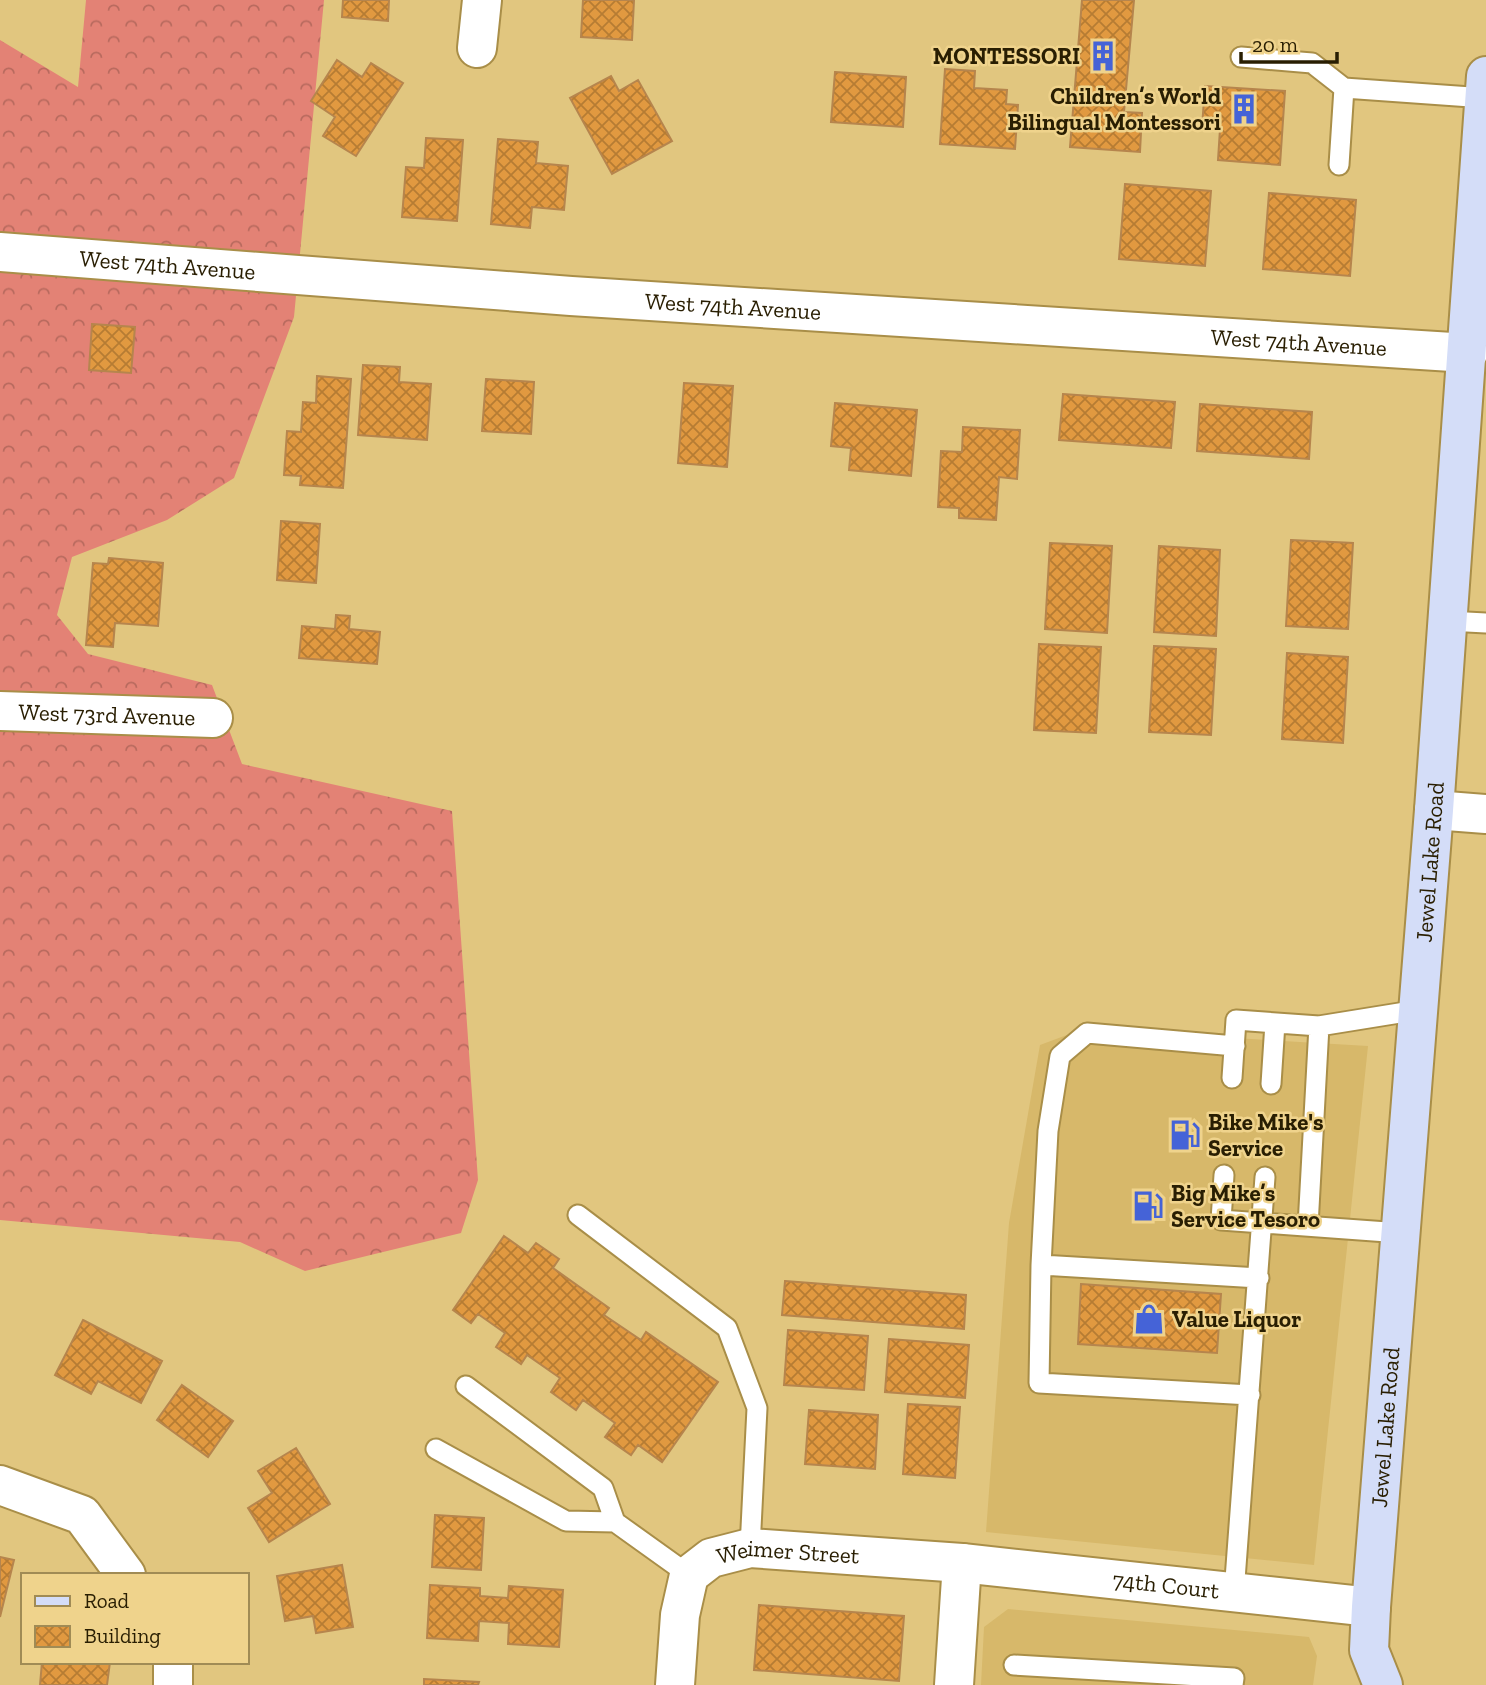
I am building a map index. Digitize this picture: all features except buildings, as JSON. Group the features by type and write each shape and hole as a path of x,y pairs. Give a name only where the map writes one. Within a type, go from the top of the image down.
{"main road":[{"name":"Jewel Lake Road","path":"1383,1685 1369,1650 1371,1607 1448,621 1475,334 1485,87"},
{"name":"Jewel Lake Road","path":"1350,1685 1369,1650"}],"street":[{"path":"477,48 482,0"},
{"name":"West 74th Avenue","path":"0,252 571,296 1475,334"},
{"name":"West 73rd Avenue","path":"0,710 213,718"},
{"path":"1434,810 1486,814"},
{"path":"0,1485 82,1515 125,1573"},
{"name":"Weimer Street","path":"675,1685 680,1615 689,1576 711,1558 750,1548 962,1563"},
{"path":"954,1685 962,1563"},
{"name":"74th Court","path":"962,1563 1371,1607"},
{"path":"173,1664 173,1685"}],"lane":[{"path":"1241,57 1312,63 1344,88 1485,87"},
{"path":"1339,165 1344,88"},
{"path":"1448,621 1486,623"},
{"path":"1232,1078 1236,1020 1319,1026 1418,1010"},
{"path":"1271,1084 1275,1023"},
{"path":"1308,1226 1319,1026"},
{"path":"1235,1046 1087,1033 1060,1056 1048,1131 1041,1265 1039,1383 1250,1395"},
{"path":"1224,1175 1221,1220 1401,1233"},
{"path":"1234,1592 1265,1177"},
{"path":"578,1215 727,1328 757,1408 750,1548"},
{"path":"1041,1265 1259,1278"},
{"path":"466,1386 603,1488 615,1522 689,1576"},
{"path":"436,1449 566,1521 615,1522"},
{"path":"1014,1665 1234,1678 1233,1685"}],"shaded area":[{"path":"1083,1029 1368,1046 1314,1565 986,1532 1009,1223 1040,1045"},
{"path":"1008,1609 1309,1637 1317,1656 1313,1685 981,1685 984,1627"}],"green space":[{"path":"86,0 324,0 294,317 234,478 167,520 72,557 57,615 88,654 212,685 242,764 452,811 478,1180 461,1233 305,1271 240,1242 0,1220 0,40 78,87"}],"place":[{"name":"MONTESSORI","path":"1103,56"},
{"name":"Children’s World Bilingual Montessori","path":"1244,109"},
{"name":"Bike Mike's Service","path":"1185,1135"},
{"name":"Big Mike’s Service Tesoro","path":"1148,1206"},
{"name":"Value Liquor","path":"1149,1319"}]}
